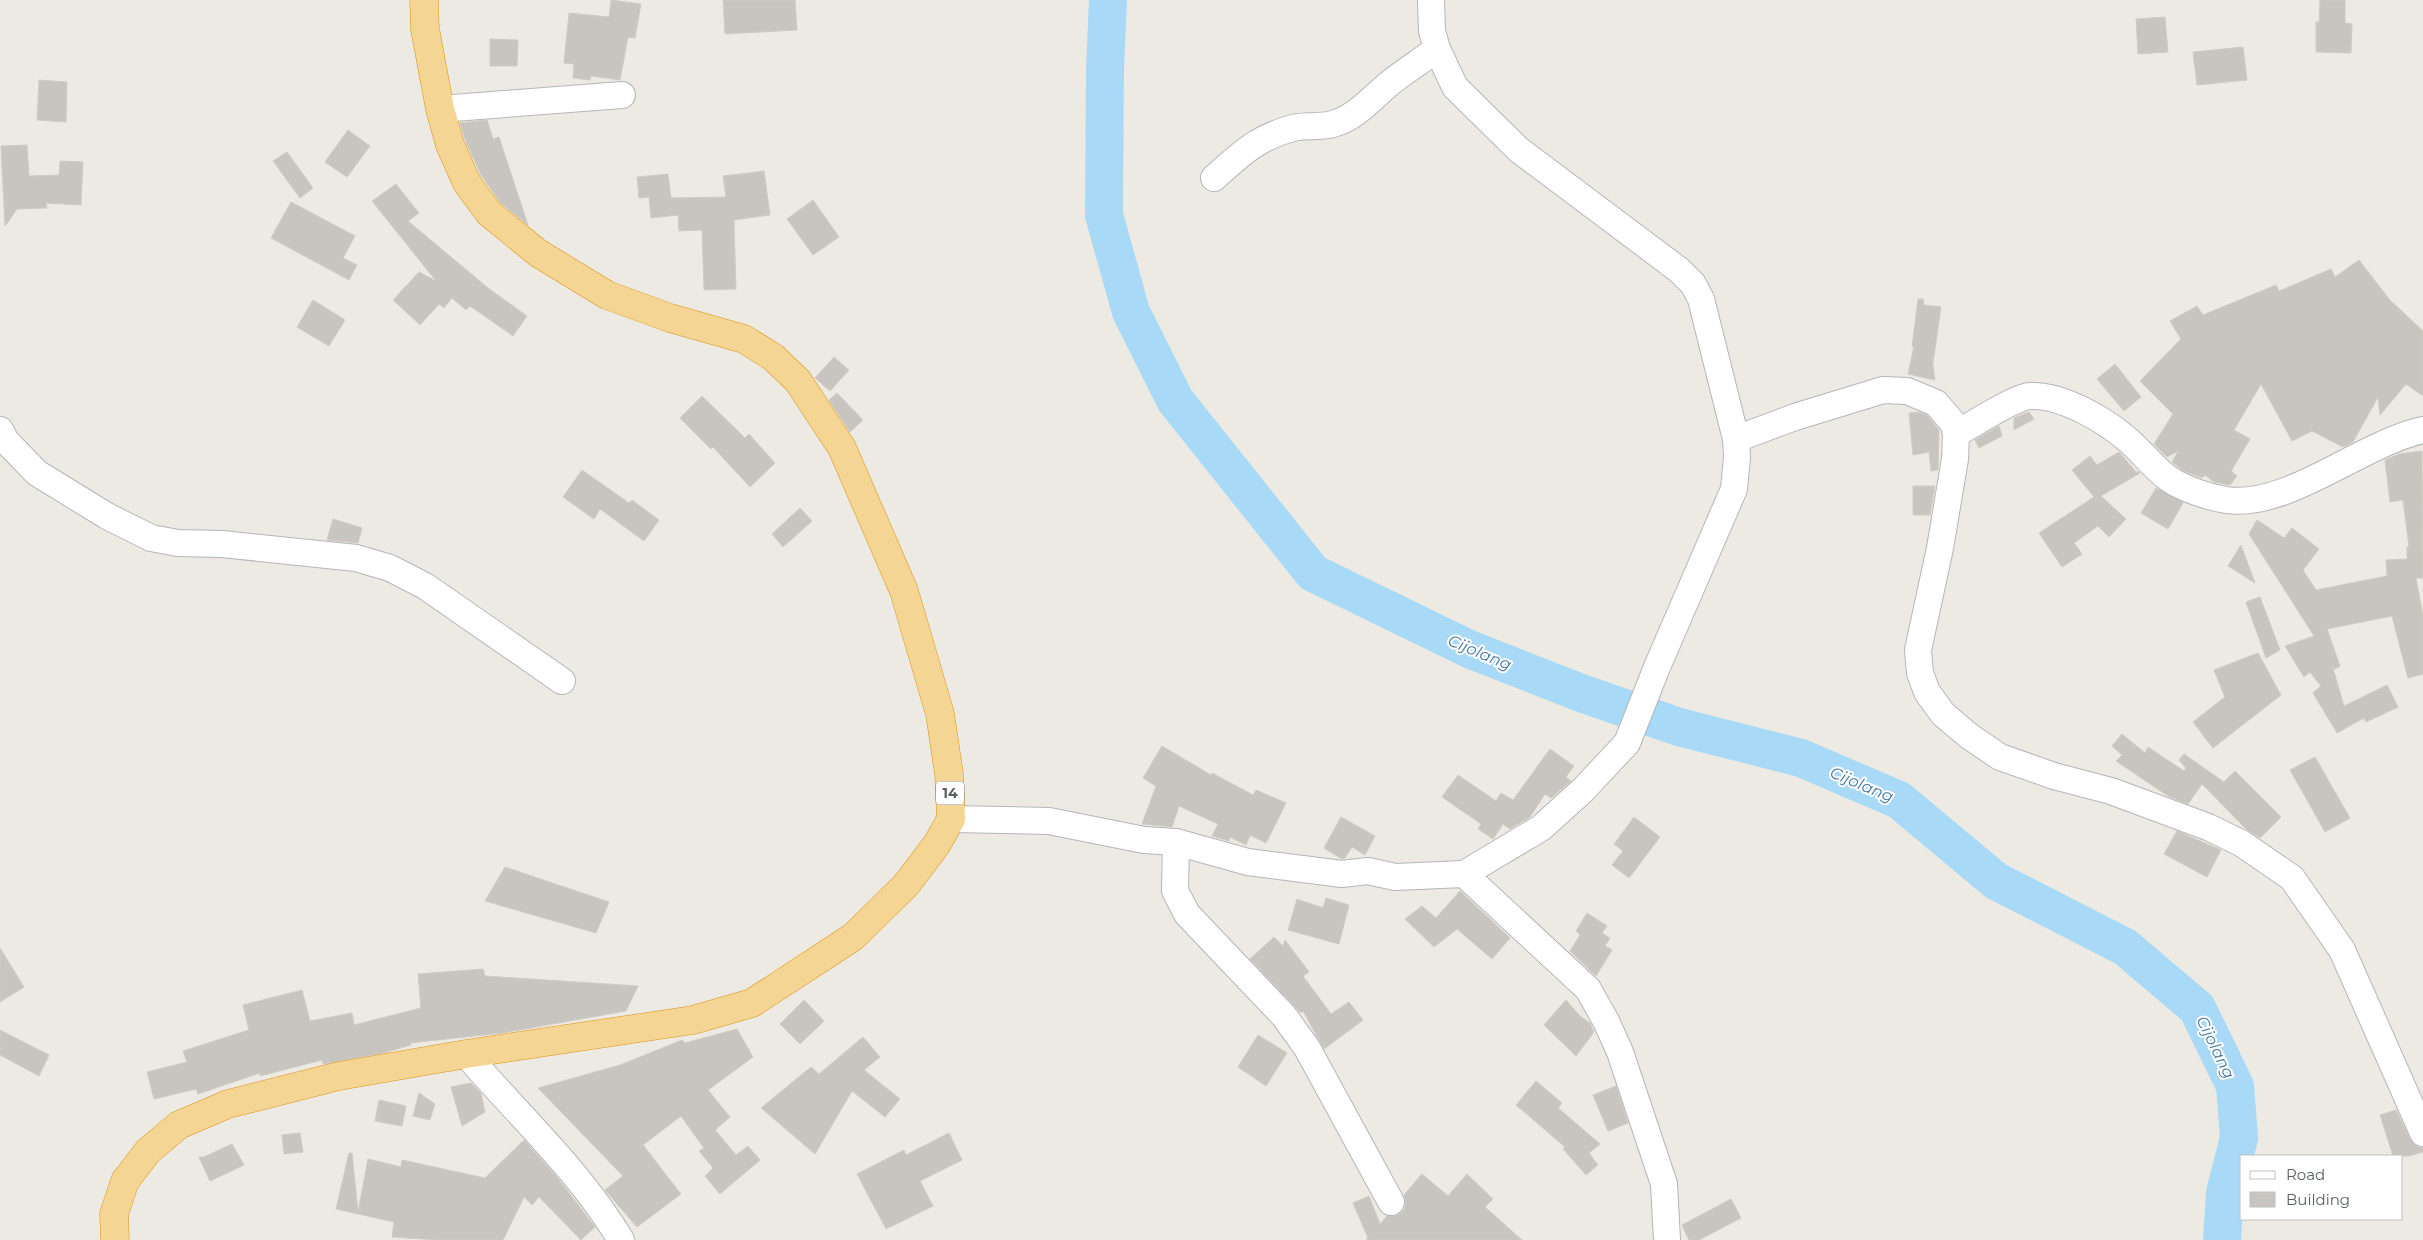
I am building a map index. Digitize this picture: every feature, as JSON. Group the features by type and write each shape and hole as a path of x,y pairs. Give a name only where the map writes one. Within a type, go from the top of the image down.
{"highway":[{"name":"14","path":"116,1240 114,1214 125,1180 148,1151 179,1126 228,1104 339,1076 466,1054 693,1020 752,1002 853,937 906,885 937,844 952,819 949,774 940,714 904,591 842,448 798,381 773,357 744,339 670,318 607,295 538,253 489,213 468,183 450,146 440,109 425,29 424,0"}],"street":[{"path":"952,819 1050,821 1144,840 1176,842 1248,862 1342,874 1368,871 1395,876 1464,874 1541,828 1582,790 1627,743 1734,489 1737,457 1736,439 1702,299 1693,284 1679,270 1519,150 1455,87 1436,50 1432,31 1431,0"},
{"path":"1214,178 1246,149 1272,133 1300,127 1321,127 1339,122 1357,112 1392,82 1436,50"},
{"path":"440,109 622,95"},
{"path":"1736,439 1796,417 1883,390 1907,391 1936,403 1953,423 1956,434 1955,459 1940,548 1918,650 1920,673 1926,692 1943,714 1969,736 2000,757 2054,776 2110,790 2208,827 2241,843 2292,878 2342,950 2423,1132"},
{"path":"1956,434 1995,412 2029,396 2059,400 2103,421 2170,479 2192,490 2226,500 2262,499 2312,479 2392,439 2423,430"},
{"path":"0,430 6,441 37,473 107,516 151,538 178,543 222,544 348,557 390,568 425,586 562,681"},
{"path":"1176,842 1175,891 1187,914 1284,1016 1307,1048 1392,1202"},
{"path":"1464,874 1588,989 1606,1021 1620,1052 1664,1184 1667,1240"},
{"path":"466,1054 574,1173 621,1240"}],"building":[{"path":"611,0 641,4 635,38 628,37 620,80 591,76 590,80 573,78 574,64 564,63 569,13 609,17"},
{"path":"723,0 795,0 797,30 725,34"},
{"path":"2320,0 2345,0 2345,23 2352,24 2351,53 2316,52 2316,22 2319,22"},
{"path":"2165,17 2168,52 2138,54 2136,19"},
{"path":"490,39 518,40 517,66 490,66"},
{"path":"2243,47 2247,80 2197,85 2193,52"},
{"path":"39,80 67,82 66,122 37,120"},
{"path":"487,120 493,139 499,137 528,225 500,202 481,175 465,140 460,123"},
{"path":"348,130 370,146 347,177 325,162"},
{"path":"27,145 29,176 59,175 60,161 83,162 81,205 46,203 47,208 17,209 5,226 1,146"},
{"path":"287,152 313,188 300,198 273,161"},
{"path":"764,171 770,215 734,220 736,289 704,290 702,230 679,231 678,215 651,218 649,197 639,198 637,177 668,174 671,198 726,197 723,176"},
{"path":"396,184 419,213 408,221 488,288 527,316 513,336 470,306 466,310 452,298 444,308 439,304 420,325 393,300 419,272 436,281 372,201"},
{"path":"813,200 839,237 813,255 787,219"},
{"path":"291,202 355,236 343,258 357,265 349,280 271,238"},
{"path":"2359,260 2389,299 2423,331 2423,396 2406,384 2380,415 2378,397 2353,442 2343,447 2312,431 2292,441 2261,384 2234,430 2250,439 2231,471 2237,476 2230,485 2214,482 2205,475 2202,478 2182,470 2172,462 2178,451 2167,457 2154,444 2173,414 2140,381 2181,339 2170,321 2197,306 2203,315 2276,285 2279,291 2331,269 2335,277"},
{"path":"1918,299 1923,299 1924,305 1941,307 1933,363 1932,359 1935,380 1908,374 1914,346 1912,347"},
{"path":"313,300 345,320 329,346 297,327"},
{"path":"834,357 849,370 830,391 815,378"},
{"path":"2115,364 2141,397 2124,411 2097,379"},
{"path":"837,393 863,420 850,432 829,400"},
{"path":"702,396 745,438 749,434 775,463 750,487 713,447 711,449 680,418"},
{"path":"1918,412 1927,415 1939,430 1938,470 1931,471 1929,452 1913,455 1909,413"},
{"path":"2029,412 2034,419 2014,430 2014,418"},
{"path":"1999,426 2002,436 1979,448 1975,440"},
{"path":"2422,451 2423,578 2416,578 2423,616 2423,674 2408,678 2392,616 2327,629 2340,666 2334,669 2332,665 2344,706 2387,685 2398,707 2366,722 2364,718 2337,733 2313,693 2321,686 2310,672 2304,677 2285,646 2314,636 2249,534 2257,520 2284,538 2292,528 2319,549 2303,570 2316,590 2387,576 2386,560 2407,559 2407,547 2409,547 2403,500 2390,502 2385,460 2399,454"},
{"path":"2119,452 2137,473 2138,471 2140,473 2101,496 2126,519 2109,537 2098,526 2074,543 2082,554 2062,567 2039,533 2094,497 2072,470 2090,456 2097,465"},
{"path":"582,470 629,503 632,500 659,520 644,541 600,509 594,519 563,497"},
{"path":"1913,486 1935,486 1930,515 1913,515"},
{"path":"2156,488 2183,503 2168,529 2141,513"},
{"path":"800,508 812,521 783,547 772,534"},
{"path":"333,519 362,528 358,543 327,540"},
{"path":"2241,545 2255,583 2228,566"},
{"path":"2260,597 2280,650 2266,658 2246,602"},
{"path":"2258,653 2281,695 2213,748 2193,722 2225,697 2214,670"},
{"path":"2122,734 2145,753 2148,747 2184,771 2186,768 2179,760 2184,754 2224,782 2235,771 2281,817 2260,838 2246,829 2202,784 2188,804 2168,796 2116,761 2122,755 2112,746"},
{"path":"1162,746 1211,775 1212,773 1253,795 1256,790 1286,803 1266,843 1250,835 1246,845 1230,837 1229,841 1212,836 1218,824 1179,806 1172,827 1142,824 1156,786 1143,778"},
{"path":"1550,749 1574,766 1566,777 1571,781 1551,798 1545,794 1530,817 1510,829 1503,824 1493,839 1478,829 1481,824 1442,797 1458,775 1496,801 1501,793 1513,800"},
{"path":"2315,757 2350,818 2325,832 2290,770"},
{"path":"1341,817 1375,836 1365,855 1352,847 1345,858 1342,859 1324,848"},
{"path":"1634,817 1660,837 1629,878 1612,865 1623,851 1614,844"},
{"path":"2177,831 2221,850 2207,877 2164,854"},
{"path":"505,867 609,902 596,933 485,901"},
{"path":"1460,891 1510,938 1492,959 1457,929 1434,947 1405,919 1422,906 1436,918"},
{"path":"1326,898 1349,905 1339,944 1288,930 1297,899 1323,908"},
{"path":"1587,913 1607,926 1602,933 1610,938 1605,946 1612,950 1596,976 1570,951 1580,935 1576,931"},
{"path":"1274,937 1283,946 1285,940 1309,972 1303,976 1331,1014 1349,1002 1363,1020 1324,1049 1303,1011 1301,1013 1250,959"},
{"path":"0,948 24,987 0,1002"},
{"path":"483,969 485,976 638,986 626,1011 502,1033 410,1043 411,1045 383,1053 323,1064 322,1060 260,1076 260,1073 198,1094 196,1089 154,1099 147,1072 187,1062 183,1051 249,1030 243,1005 302,990 310,1021 352,1013 354,1025 421,1008 418,974"},
{"path":"804,1000 824,1021 800,1044 780,1024"},
{"path":"1566,1000 1580,1016 1590,1023 1594,1032 1576,1056 1544,1025"},
{"path":"737,1029 753,1057 708,1090 730,1117 715,1130 736,1155 748,1146 760,1160 720,1194 705,1176 713,1168 699,1151 704,1148 681,1116 643,1145 681,1194 637,1227 605,1190 623,1176 538,1088 620,1065 682,1040 685,1043"},
{"path":"0,1030 49,1055 39,1076 0,1055"},
{"path":"1258,1035 1287,1053 1266,1086 1238,1067"},
{"path":"863,1037 880,1057 864,1070 900,1099 885,1117 852,1091 815,1154 761,1108 811,1067 819,1074"},
{"path":"1536,1081 1562,1103 1558,1108 1600,1144 1589,1153 1598,1165 1586,1175 1563,1149 1565,1147 1516,1105"},
{"path":"471,1083 481,1093 485,1112 462,1126 451,1087"},
{"path":"1616,1086 1628,1123 1608,1131 1593,1095"},
{"path":"419,1093 435,1104 430,1120 413,1116"},
{"path":"379,1100 406,1106 402,1126 375,1121"},
{"path":"2396,1110 2410,1139 2415,1145 2423,1148 2423,1152 2409,1156 2393,1155 2380,1115"},
{"path":"300,1133 303,1152 284,1154 282,1135"},
{"path":"949,1133 962,1160 920,1181 933,1206 886,1229 857,1174 904,1150 906,1155"},
{"path":"524,1140 556,1176 595,1227 581,1240 539,1197 532,1205 524,1197 503,1240 438,1240 392,1237 394,1222 336,1209 349,1153 352,1153 358,1212 368,1159 401,1167 402,1160 485,1178"},
{"path":"232,1144 244,1165 210,1181 199,1157 204,1157"},
{"path":"1422,1174 1448,1196 1467,1174 1493,1199 1485,1207 1522,1240 1366,1240 1368,1238 1353,1203 1369,1196 1380,1224 1387,1216 1398,1215 1404,1210 1406,1203 1404,1195"},
{"path":"1731,1199 1741,1218 1699,1240 1689,1240 1682,1225"}],"waterway":[{"name":"Cijolang","path":"1108,0 1105,69 1104,215 1131,312 1175,400 1313,573 1469,649 1581,693 1679,727 1801,758 1899,800 1996,881 2125,947 2197,1008 2235,1086 2239,1138 2225,1193 2222,1240"}]}
